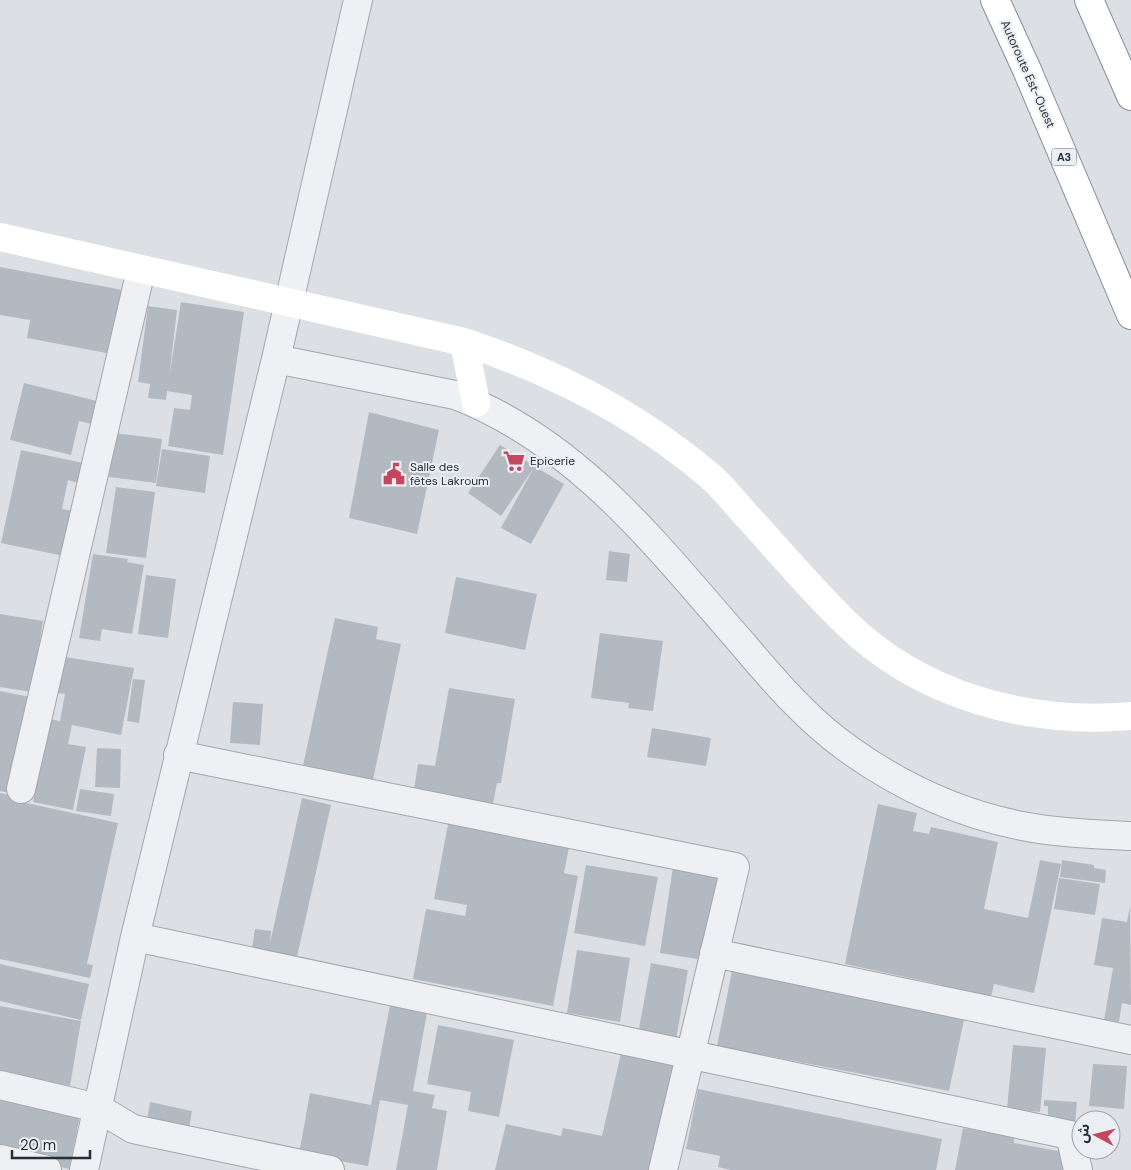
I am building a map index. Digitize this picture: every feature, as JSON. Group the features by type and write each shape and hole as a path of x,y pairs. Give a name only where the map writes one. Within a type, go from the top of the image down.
{"main road":[{"name":"Autoroute Est-Ouest","path":"994,0 1028,70 1131,315"},
{"path":"1089,0 1131,96"},
{"path":"0,238 464,342 509,357 553,375 629,416 675,448 712,478 846,623 882,653 922,677 964,696 1008,710 1054,717 1100,718 1131,716"},
{"path":"464,342 476,403"}],"street":[{"path":"84,1170 178,755 276,359 287,302 358,0"},
{"path":"21,789 141,270"},
{"path":"276,359 437,391 476,403 523,428 567,458 608,493 645,532 780,687 813,720 850,750 890,776 932,797 976,814 1022,826 1069,833 1131,836"},
{"path":"178,755 734,867 663,1170"},
{"path":"136,937 1070,1135 1078,1170"},
{"path":"714,953 1131,1040"},
{"path":"0,1085 98,1108 133,1129 330,1170"},
{"path":"0,1159 47,1170"}],"building":[{"path":"0,267 128,291 117,355 27,338 30,320 0,315"},
{"path":"181,302 244,312 223,455 168,446 174,408 190,410 192,395 167,391 166,400 148,398 150,384 138,382 148,306 177,310 169,378"},
{"path":"24,383 101,402 95,425 79,421 71,455 10,440"},
{"name":"Salle des fêtes Lakroum","path":"369,412 439,430 417,534 349,518"},
{"path":"115,433 162,439 156,483 109,477"},
{"path":"500,445 564,484 531,544 501,528 533,469 501,516 468,493"},
{"path":"162,449 210,456 205,493 156,486"},
{"path":"21,450 83,463 78,483 68,480 62,509 74,511 64,556 1,543"},
{"path":"116,487 155,492 146,558 106,553"},
{"path":"609,551 630,554 627,582 606,580"},
{"path":"93,554 128,559 127,562 144,565 132,634 102,629 100,641 79,638"},
{"path":"146,575 176,579 168,638 138,634"},
{"path":"456,577 537,594 525,650 445,633"},
{"path":"0,614 43,621 32,692 0,687"},
{"path":"335,618 378,627 376,639 401,644 372,785 302,770"},
{"path":"600,633 663,641 653,711 628,708 629,703 591,698"},
{"path":"65,657 134,668 121,735 72,725 68,744 86,747 73,810 33,802 49,719 60,721 65,694 58,693"},
{"path":"133,679 145,680 139,723 127,721"},
{"path":"449,688 515,699 501,783 497,783 492,809 413,795 418,764 435,766"},
{"path":"0,691 35,698 15,794 0,791"},
{"path":"233,702 263,704 260,745 230,743"},
{"path":"652,728 711,738 706,766 647,757"},
{"path":"97,748 121,749 120,788 95,787"},
{"path":"80,789 114,794 111,816 76,811"},
{"path":"0,793 14,796 13,800 118,823 87,964 93,965 90,978 0,959"},
{"path":"302,798 331,805 297,957 252,948 255,929 271,931 270,943"},
{"path":"878,804 917,813 913,831 929,834 931,827 998,842 984,909 1028,918 1040,860 1061,864 1034,993 994,984 990,1002 940,992 942,985 845,964"},
{"path":"449,819 570,842 564,873 578,876 553,1006 413,979 426,909 465,916 467,905 434,899"},
{"path":"1062,860 1094,865 1094,868 1106,870 1105,883 1060,877"},
{"path":"586,865 658,877 645,946 574,933"},
{"path":"673,867 718,875 704,960 660,953"},
{"path":"1059,878 1100,884 1095,915 1054,909"},
{"path":"1130,906 1131,1005 1122,1003 1119,1022 1104,1020 1113,968 1094,965 1102,918 1127,922"},
{"path":"577,950 630,958 620,1022 567,1013"},
{"path":"651,963 688,970 676,1040 638,1034"},
{"path":"0,964 89,984 81,1020 0,1001"},
{"path":"733,966 965,1015 949,1091 717,1046"},
{"path":"391,1000 428,1007 413,1091 435,1095 432,1108 447,1111 437,1170 396,1170 408,1105 380,1100 368,1166 299,1154 310,1093 371,1105"},
{"path":"0,1006 81,1021 70,1086 0,1073"},
{"path":"438,1025 514,1040 499,1117 468,1111 471,1092 427,1084"},
{"path":"1013,1045 1046,1048 1040,1112 1007,1109"},
{"path":"621,1053 675,1065 652,1170 495,1170 506,1124 561,1136 563,1128 602,1136"},
{"path":"1093,1064 1127,1066 1124,1109 1089,1106"},
{"path":"698,1089 942,1139 936,1170 731,1170 718,1167 720,1156 686,1149"},
{"path":"0,1094 81,1111 69,1169 0,1152"},
{"path":"1044,1100 1077,1102 1076,1110 1071,1110 1071,1125 1048,1124 1048,1106 1044,1106"},
{"path":"150,1102 192,1111 189,1128 147,1120"},
{"path":"963,1128 1014,1137 1014,1143 1069,1153 1066,1170 955,1170"}],"place":[{"name":"Epicerie","path":"514,461"},
{"name":"Salle des fêtes Lakroum","path":"394,474"}]}
